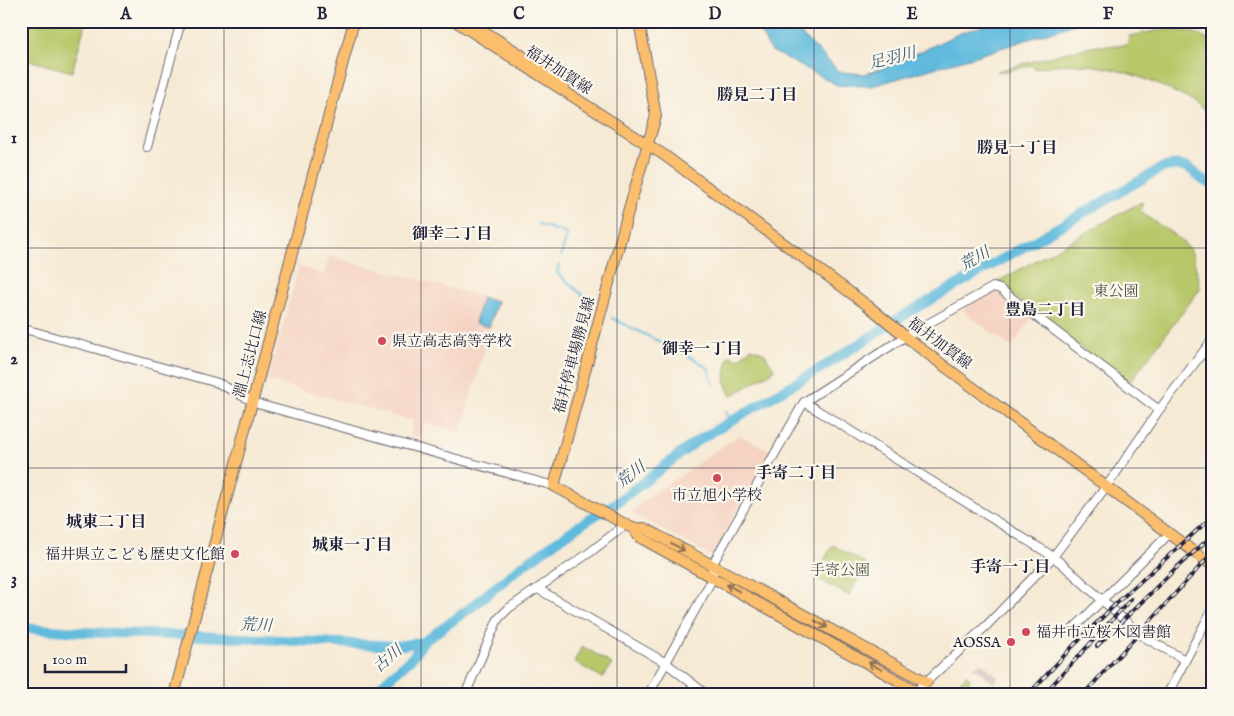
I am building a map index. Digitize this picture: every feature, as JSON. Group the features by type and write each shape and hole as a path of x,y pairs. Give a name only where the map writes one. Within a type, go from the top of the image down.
{"main road":[{"name":"淵上志比口線","path":"174,695 354,21"},
{"name":"福井加賀線","path":"455,21 626,132 648,144"},
{"name":"福井加賀線","path":"468,21 628,126 648,144 881,316 1213,566"},
{"name":"福井停車場勝見線","path":"554,486 625,220 656,116 639,21"},
{"path":"554,486 630,527 639,537 713,577 915,693"},
{"path":"630,527 644,528 927,682"}],"street":[{"path":"147,147 181,21"},
{"path":"648,695 713,577 712,565 804,402 902,333 993,287 1000,289 1159,410"},
{"path":"21,328 218,383 253,403 554,486"},
{"path":"915,693 987,625 1053,557 1106,487 1159,410 1213,340"},
{"path":"804,402 1053,557 1142,636 1185,660"},
{"path":"465,695 498,619 509,608 630,527"},
{"path":"1072,630 1169,534"},
{"path":"538,589 666,662 707,695"},
{"path":"1167,695 1213,608"}],"shaded area":[{"name":"県立高志高等学校","path":"329,256 498,301 461,432 424,423 420,438 410,435 414,421 267,381 299,267 324,274"},
{"path":"995,292 1032,318 1011,347 964,312 965,307"},
{"path":"21,421 33,424 21,469"},
{"name":"市立旭小学校","path":"739,435 771,451 711,556 632,513 639,504"},
{"path":"982,663 998,677 994,684 978,669 972,669"}],"green space":[{"path":"21,21 86,21 72,72 21,58"},
{"path":"1167,29 1192,32 1213,41 1213,116 1191,101 1158,84 1106,68 1070,64 1052,65 1035,69 1032,65 1008,71 997,71 1097,46 1127,45 1129,36"},
{"name":"東公園","path":"1141,202 1144,204 1140,211 1173,234 1190,250 1195,263 1200,289 1130,382 1126,382 1000,286 999,281"},
{"path":"751,348 763,352 775,370 731,396 726,385 725,376 729,356 739,359"},
{"name":"手寄公園","path":"833,545 866,564 849,596 814,577"},
{"path":"582,646 612,664 603,678 574,662"},
{"path":"966,675 970,678 968,681 980,691 976,695 938,695 940,693 952,692"}],"water":[{"path":"754,21 781,21 786,23 811,44 839,72 865,74 894,64 960,33 999,21 1084,21 986,53 872,86 837,85 770,50"},
{"path":"482,298 497,302 489,327 475,323"}],"waterway":[{"name":"荒川","path":"21,628 396,646 423,642 469,609 523,565 580,525 619,501 697,441 831,362 906,314 1162,168 1183,166 1205,181 1213,183"},
{"path":"538,224 567,234 561,256"},
{"path":"559,265 557,273 585,297"},
{"path":"612,318 698,361 708,368 714,385"},
{"path":"726,412 731,421"},
{"name":"古川","path":"367,695 371,694 413,657 423,642"}],"railway":[{"path":"1028,695 1073,646 1123,597 1213,516"},
{"path":"1097,646 1175,569 1213,535"},
{"path":"1083,695 1213,552"},
{"path":"1043,695 1131,599"}],"place":[{"name":"県立高志高等学校","path":"382,341"},
{"name":"市立旭小学校","path":"717,478"},
{"name":"福井県立こども歴史文化館","path":"235,554"},
{"name":"福井市立桜木図書館","path":"1026,632"},
{"name":"AOSSA","path":"1011,642"}],"district":[{"name":"勝見二丁目","path":"757,94"},
{"name":"勝見一丁目","path":"1017,147"},
{"name":"御幸二丁目","path":"452,233"},
{"name":"豊島二丁目","path":"1045,309"},
{"name":"御幸一丁目","path":"702,348"},
{"name":"手寄二丁目","path":"796,472"},
{"name":"城東二丁目","path":"106,521"},
{"name":"城東一丁目","path":"352,544"},
{"name":"手寄一丁目","path":"1010,566"}],"water label":[{"name":"足羽川","path":"892,57"}]}
